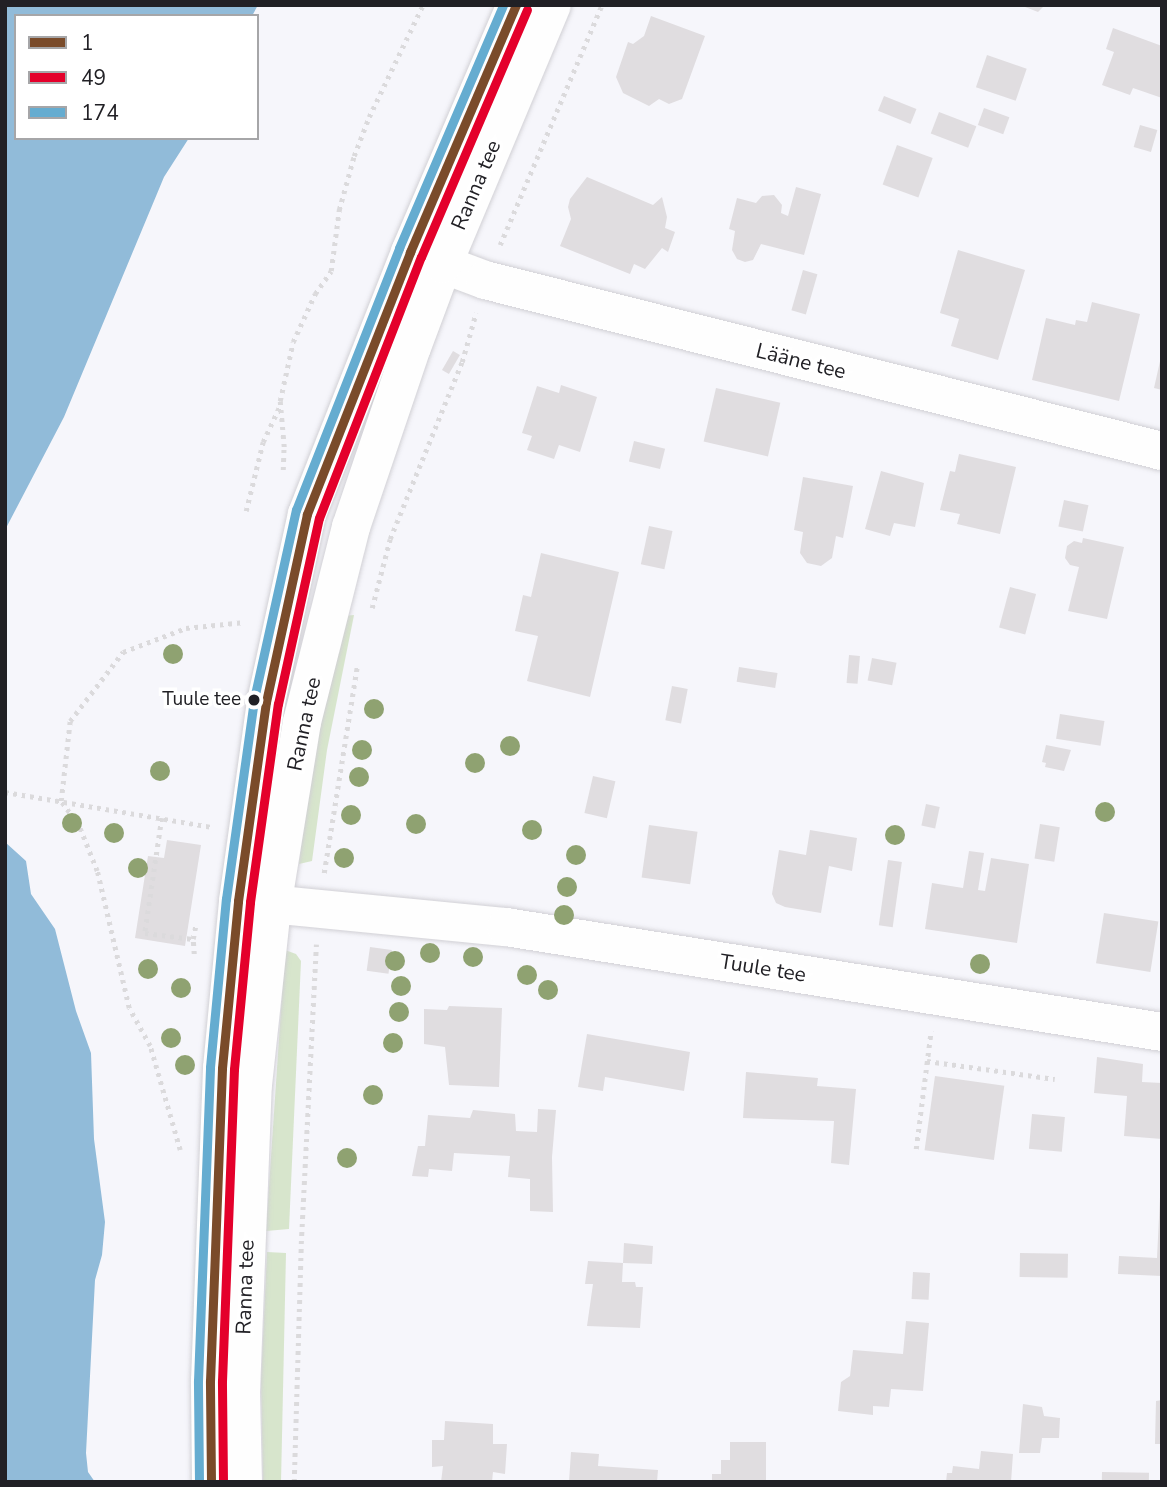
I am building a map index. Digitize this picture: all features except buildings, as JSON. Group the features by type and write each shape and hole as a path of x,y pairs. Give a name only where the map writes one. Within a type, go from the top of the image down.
{"main road":[{"name":"Ranna tee","path":"211,1482 210,1381 222,1068 255,904 351,527 427,258 516,5"},
{"name":"Ranna tee","path":"427,258 552,5"},
{"name":"Lääne tee","path":"427,258 485,280 1162,451"},
{"name":"Ranna tee","path":"243,1482 241,1392 253,1085 255,904"},
{"name":"Tuule tee","path":"255,904 506,927 1162,1032"}],"path":[{"path":"246,511 263,442 280,405 293,342 315,293 331,271 335,255 335,230 354,156 369,117 423,5"},
{"path":"370,613 390,539 463,362 485,280 602,5"},
{"path":"280,405 285,447 282,482"},
{"path":"182,1156 150,1046 129,1008 97,871 79,826 61,801 70,721 124,652 186,628 244,622"},
{"path":"294,1482 301,1244 318,911 358,662"},
{"path":"5,792 217,828"},
{"path":"162,818 145,933 192,939"},
{"path":"916,1149 935,996"},
{"path":"927,1061 1055,1079"}],"green space":[{"path":"354,615 327,750 312,861 299,864 312,750 343,616"},
{"path":"285,950 296,954 301,961 289,1229 266,1231"},
{"path":"267,1252 286,1253 281,1482 263,1482 261,1381"}],"water":[{"path":"5,5 258,5 253,14 14,14 14,140 188,140 164,177 64,417 5,530"},
{"path":"5,842 26,861 31,894 55,929 76,1011 91,1053 94,1139 105,1222 102,1255 95,1280 86,1453 88,1472 95,1482 5,1482"}],"transit line":[{"name":"174","path":"199,1482 198,1381 210,1067 226,899 254,699 296,510 399,248 503,5"},
{"name":"1","path":"211,1482 210,1381 222,1068 238,901 266,702 307,514 410,252 516,5"},
{"name":"49","path":"223,1482 222,1381 234,1069 250,902 278,704 319,518 421,257 527,10"}],"place":[{"name":"Tuule tee","path":"254,700"}]}
